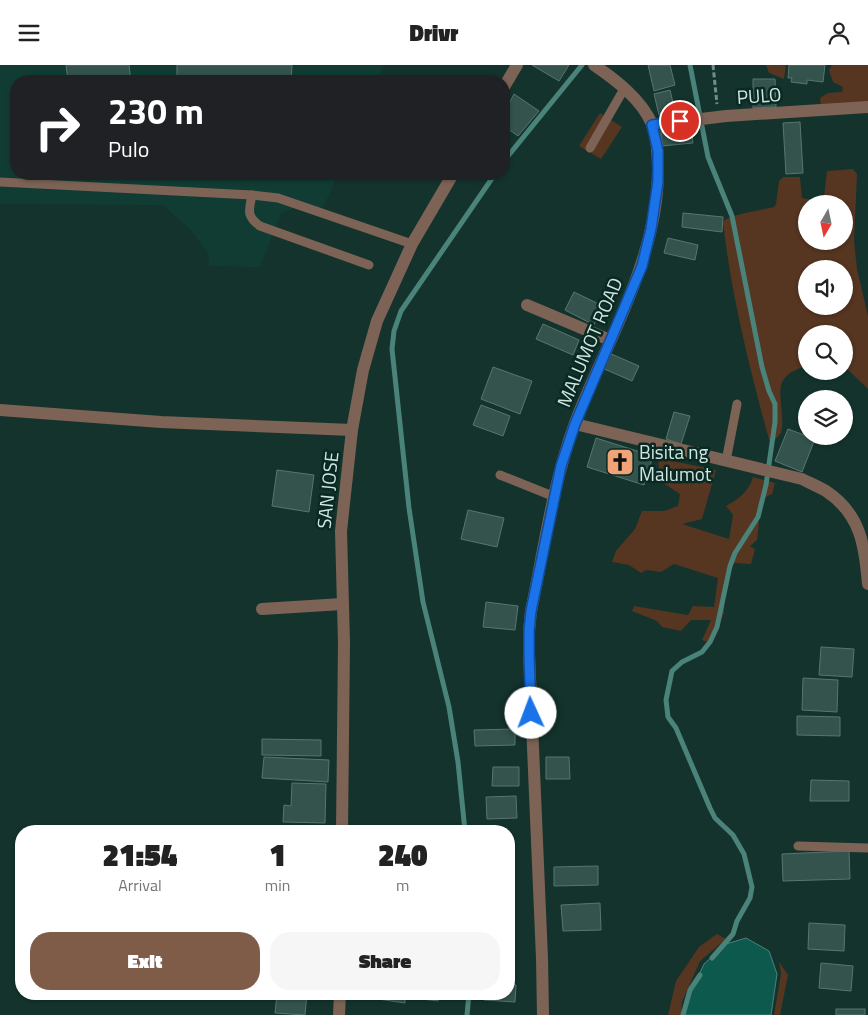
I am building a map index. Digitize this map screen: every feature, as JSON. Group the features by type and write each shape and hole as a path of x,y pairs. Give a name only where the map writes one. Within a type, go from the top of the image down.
{"street":[{"path":"510,77 517,65"},
{"name":"MALUMOT ROAD","path":"542,1015 542,958 529,631 531,611 561,466 575,424 642,266 651,229 658,181 658,151 652,125 644,109 624,89 597,67"},
{"name":"PULO","path":"652,125 726,116 868,107"},
{"name":"SAN JOSE","path":"342,825 344,643 340,531 352,430 363,370 377,321 412,244 449,180"},
{"path":"526,305 610,340"},
{"path":"0,409 161,422 352,430"},
{"path":"575,424 802,479 826,491 844,507 854,521 864,543 868,584"},
{"path":"262,609 342,604"},
{"path":"339,1015 340,1000"}],"lane":[{"path":"590,148 624,89"},
{"path":"0,182 252,195 278,198 412,244"},
{"path":"252,195 248,211 252,220 260,226 370,265"},
{"path":"726,461 737,404"},
{"path":"500,475 555,497"},
{"path":"798,846 868,848"}],"path":[{"path":"713,65 717,105 726,116"}],"shaded area":[{"path":"0,65 384,65 380,75 10,75 10,180 335,180 323,208 301,206 281,213 260,267 209,266 209,255 190,229 162,205 0,204"},
{"path":"766,65 786,65 784,79 769,73"},
{"path":"832,65 868,65 868,102 821,107 820,98 828,93 842,92 843,87 833,82 829,70"},
{"path":"600,113 622,127 601,159 579,146"},
{"path":"853,169 857,174 854,241 857,269 868,316 868,389 853,375 853,325 798,325 798,369 786,376 782,382 780,397 782,427 781,433 773,442 769,440 741,330 723,222 732,217 774,207 779,181 783,177 800,177 802,195 798,195 798,250 853,250 853,195 824,195 827,171"},
{"path":"658,458 716,470 702,519 682,524 729,539 733,515 726,506 743,494 753,477 775,483 772,494 764,498 761,515 756,518 759,523 757,540 750,546 755,549 751,564 734,563 725,578 724,613 712,644 702,640 711,620 691,620 681,631 662,627 657,621 632,611 634,606 688,615 693,606 714,607 718,578 674,564 661,572 646,570 641,573 629,565 612,562 616,551 635,529 642,511 664,511 678,506 680,494 660,481"},
{"path":"717,934 726,939 700,961 682,1002 681,1015 668,1015 676,981 699,947"},
{"path":"746,938 769,951 777,974 771,1015 684,1015 685,1005 704,964 726,944"},
{"path":"779,962 788,975 780,1015 774,1015 781,974"}],"building":[{"path":"66,65 129,65 130,75 67,75"},
{"path":"177,65 292,65 291,75 177,75"},
{"path":"532,65 569,65 559,81"},
{"path":"648,65 670,65 675,85 654,91"},
{"path":"789,65 825,65 823,82 807,80 807,84 791,82 792,78 788,78"},
{"path":"753,79 775,79 776,107 753,108"},
{"path":"670,90 675,111 659,115 654,94"},
{"path":"514,94 539,111 518,136 510,130 510,102"},
{"path":"800,122 803,173 786,174 783,123"},
{"path":"691,127 693,143 662,146 661,130"},
{"path":"683,213 723,217 722,232 682,227"},
{"path":"668,238 698,245 695,260 664,253"},
{"path":"574,292 603,306 594,325 565,310"},
{"path":"543,324 579,340 573,355 536,339"},
{"path":"609,353 639,366 632,381 602,368"},
{"path":"493,367 532,381 520,414 481,399"},
{"path":"481,405 510,416 503,436 473,425"},
{"path":"674,412 690,416 681,444 666,439"},
{"path":"788,429 798,433 798,445 813,445 802,472 775,461"},
{"name":"Bisita ng Malumot","path":"596,438 653,456 644,485 587,467"},
{"path":"277,470 314,475 309,512 272,506"},
{"path":"468,510 504,518 497,547 461,539"},
{"path":"486,602 518,606 515,630 483,627"},
{"path":"821,647 854,649 852,677 819,675"},
{"path":"803,678 838,680 837,712 802,710"},
{"path":"797,716 840,717 840,736 797,735"},
{"path":"515,729 515,745 475,746 474,730"},
{"path":"262,739 321,740 321,756 262,755"},
{"path":"264,757 329,760 328,782 262,778"},
{"path":"546,757 569,757 570,779 546,779"},
{"path":"493,767 519,767 519,786 492,786"},
{"path":"811,780 849,781 849,801 810,801"},
{"path":"292,783 326,784 325,823 283,822 284,805 291,806"},
{"path":"516,796 517,818 487,819 486,797"},
{"path":"849,851 850,879 783,881 782,854"},
{"path":"598,866 598,885 554,886 554,867"},
{"path":"600,903 601,930 563,931 561,905"},
{"path":"809,923 845,925 844,951 808,949"},
{"path":"821,963 853,966 851,991 819,988"},
{"path":"515,985 516,985 515,1002 484,1000 515,1000"},
{"path":"276,1000 306,1000 305,1015 275,1013"},
{"path":"385,1000 405,1000 405,1003"},
{"path":"836,1009 865,1009 865,1015 836,1015"}],"waterway":[{"path":"510,154 582,65"},
{"path":"690,65 708,157 732,216 762,367 775,404 775,422 766,485 758,517 735,553 730,566 717,627 710,642 702,652 682,662 672,671 666,700 668,717 676,728 715,818 733,835 744,854 752,887 750,898 737,921 733,934 712,958"},
{"path":"464,825 458,762 449,707 423,602 409,508 392,349 394,331 401,311 491,180"},
{"path":"683,1015 690,990 700,975"},
{"path":"467,1015 468,1000"}],"place":[{"name":"Bisita ng Malumot","path":"620,462"}],"route":[{"path":"531,713 529,655 531,611 561,466 575,424 642,266 651,229 658,181 658,151 652,125 680,121"}]}
